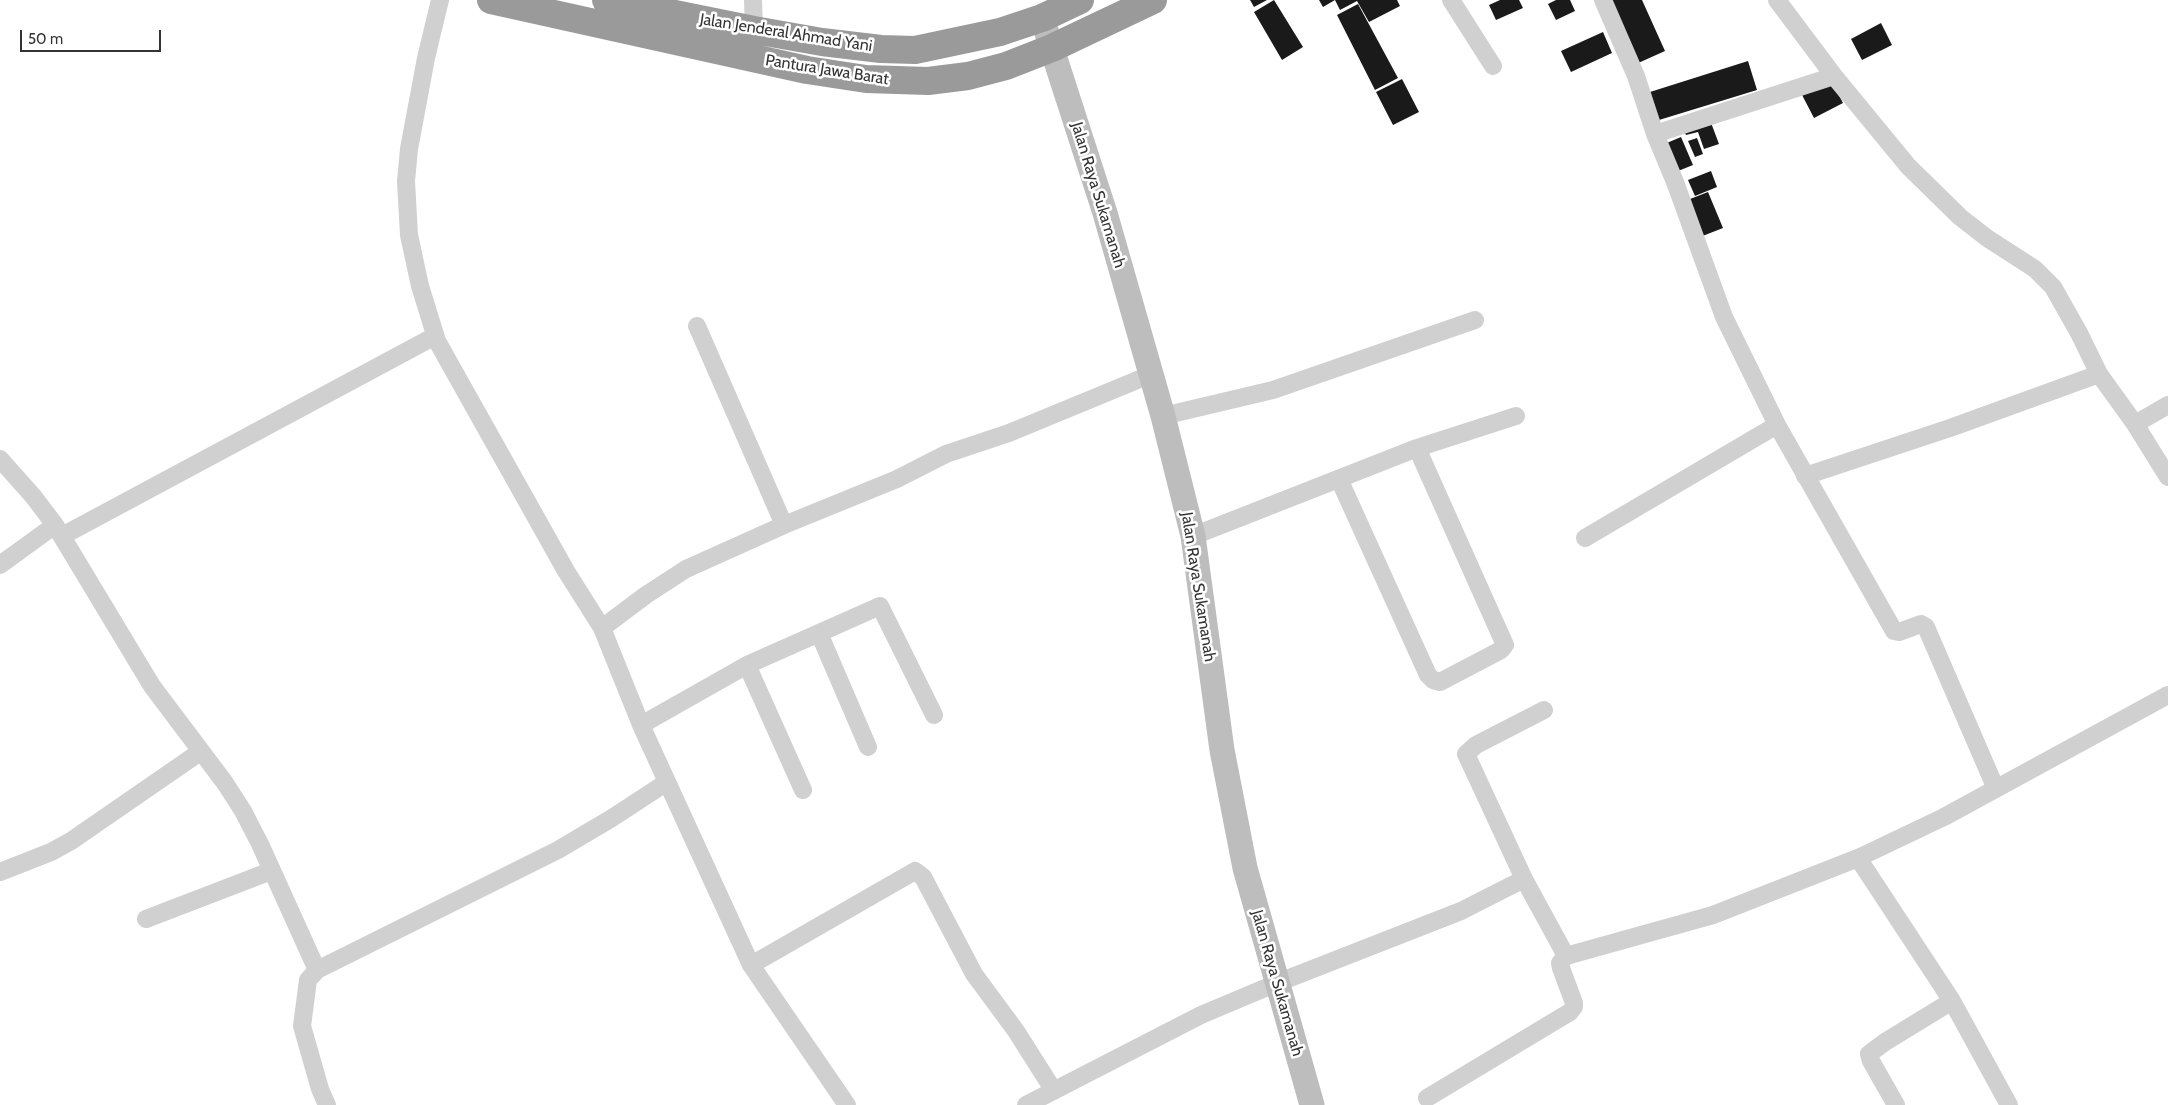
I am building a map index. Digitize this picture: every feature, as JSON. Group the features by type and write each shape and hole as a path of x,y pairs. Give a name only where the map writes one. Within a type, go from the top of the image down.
{"highway":[{"name":"Pantura Jawa Barat","path":"491,0 807,70 866,79 928,81 968,76 1006,66 1052,48 1153,0"},
{"name":"Jalan Jenderal Ahmad Yani","path":"606,0 754,30 871,48 915,50 1000,32 1042,18 1080,0"}],"street":[{"path":"440,0 426,58 409,149 406,181 409,235 420,286 435,336 509,472 566,571 602,628 641,725 751,965 847,1105"},
{"path":"753,0 754,30"},
{"path":"1451,0 1494,66"},
{"path":"1603,0 1636,76 1655,134 1675,182 1724,316 1777,426 1894,631 1899,632 1921,624 1926,627 1996,789"},
{"path":"1777,0 1834,76 1908,166 1960,217 1987,238 2035,269 2053,287 2099,374 2135,424 2168,477"},
{"name":"Jalan Raya Sukamanah","path":"1042,18 1105,213 1163,416 1192,536 1233,809 1245,868 1312,1105"},
{"path":"1655,134 1834,76"},
{"path":"1163,416 1273,390 1475,320"},
{"path":"697,326 784,525"},
{"path":"0,565 58,530 435,336"},
{"path":"602,628 646,595 686,569 896,478 946,454 1009,433 1152,374"},
{"path":"1805,476 1950,428 2099,374"},
{"path":"2135,424 2168,406"},
{"path":"1192,536 1417,448 1516,416"},
{"path":"1585,538 1777,426"},
{"path":"1339,479 1428,675 1433,680 1440,682 1501,650 1505,645 1417,448"},
{"path":"0,459 33,496 58,530 152,686 224,782 243,811 317,970"},
{"path":"641,725 747,665 880,606 934,715"},
{"path":"819,633 868,747"},
{"path":"747,665 803,790"},
{"path":"1427,1098 1570,1012 1574,1007 1574,1002 1561,968 1562,961 1566,956 1713,915 1858,858 1944,817 2168,695"},
{"path":"1544,710 1476,745 1466,754 1524,879 1566,956"},
{"path":"0,872 71,842 200,752"},
{"path":"327,1105 320,1089 302,1026 308,980 317,970 558,850 667,782"},
{"path":"1858,858 1952,1001 2009,1105"},
{"path":"146,919 271,871"},
{"path":"751,965 915,871 923,877 974,974 1016,1031 1054,1091"},
{"path":"1026,1105 1201,1015 1276,983 1461,911 1524,879"},
{"path":"1896,1105 1871,1061 1869,1054 1885,1042 1952,1001"}],"building":[{"path":"1250,0 1267,0 1254,7"},
{"path":"1274,0 1303,47 1282,60 1254,12"},
{"path":"1319,0 1335,0 1323,7"},
{"path":"1335,0 1397,0 1400,6 1369,22 1357,1 1340,10"},
{"path":"1500,0 1519,0 1523,8 1496,20 1489,5"},
{"path":"1556,0 1570,0 1575,11 1556,20 1548,4"},
{"path":"1608,0 1642,0 1665,51 1636,64"},
{"path":"1358,4 1398,78 1375,90 1337,15"},
{"path":"1881,23 1892,45 1862,60 1851,39"},
{"path":"1603,32 1612,53 1571,72 1561,51"},
{"path":"1748,61 1757,90 1659,120 1650,92"},
{"path":"1830,78 1843,103 1814,118 1801,93"},
{"path":"1402,79 1419,112 1393,125 1376,92"},
{"path":"1710,120 1719,144 1704,149 1698,132 1686,135 1683,129"},
{"path":"1681,137 1693,165 1673,173 1662,145"},
{"path":"1697,138 1703,154 1695,157 1688,141"},
{"path":"1711,171 1717,187 1695,196 1688,180"},
{"path":"1708,192 1723,228 1700,237 1685,201"}]}
